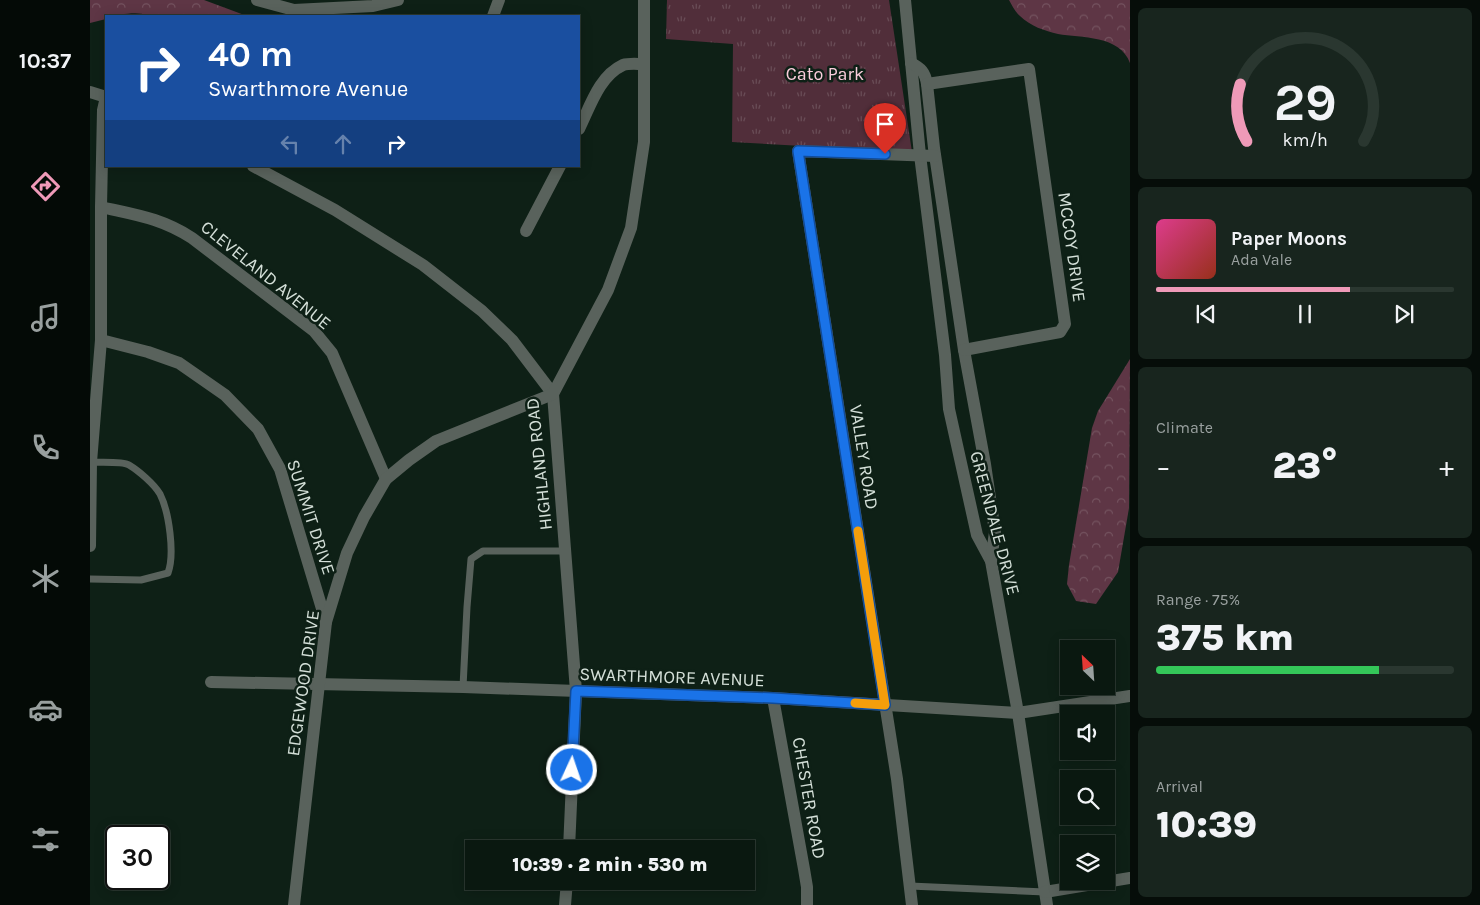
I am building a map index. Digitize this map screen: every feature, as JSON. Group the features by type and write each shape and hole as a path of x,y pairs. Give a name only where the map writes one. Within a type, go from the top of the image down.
{"street":[{"path":"258,0 298,13 373,6 398,0"},
{"path":"493,15 499,0"},
{"path":"553,394 608,290 631,228 644,142 644,0"},
{"name":"GREENDALE DRIVE","path":"905,0 920,155 945,354 949,410 977,535 991,561 1018,713 1047,905"},
{"path":"911,62 925,74 927,84 935,156 964,350 985,464 995,532 991,561"},
{"path":"580,127 602,84 610,74 625,65 643,64"},
{"name":"MCCOY DRIVE","path":"927,84 1029,69 1065,324 1060,332 964,350"},
{"path":"90,92 105,97"},
{"path":"90,546 90,462 93,400 101,340 101,207 103,110 105,101"},
{"name":"VALLEY ROAD","path":"912,905 897,779 798,151 935,156"},
{"name":"HIGHLAND ROAD","path":"255,167 335,210 423,265 482,311 512,340 553,394 576,691 569,840"},
{"path":"526,231 559,167"},
{"name":"CLEVELAND AVENUE","path":"101,207 149,217 174,226 314,331 332,353 386,479"},
{"name":"SUMMIT DRIVE","path":"101,340 148,352 179,363 225,394 258,429 280,469 326,622"},
{"name":"EDGEWOOD DRIVE","path":"294,905 326,622 347,553 364,517 386,479 436,441 553,394"},
{"name":"SWARTHMORE AVENUE","path":"212,682 463,687 773,698 1018,713 1130,696"},
{"name":"CHESTER ROAD","path":"773,698 807,887 807,905"},
{"path":"1045,892 1130,878"},
{"path":"566,905 567,890"}],"lane":[{"path":"90,462 127,464 152,484 160,494 171,533 172,564 168,573 140,580 90,579"},
{"path":"463,687 471,559 483,552 565,551"},
{"path":"910,886 1045,892"}],"green space":[{"path":"90,0 204,0 244,15 145,15 133,13 105,15 105,19 90,23"},
{"name":"Cato Park","path":"667,0 889,0 912,152 732,142 733,44 666,39"},
{"path":"1009,0 1130,0 1130,63 1118,47 1109,43 1058,34 1033,25 1018,14"},
{"path":"1130,359 1129,508 1118,572 1096,604 1076,601 1067,584 1092,428 1098,411"}],"slow traffic":[{"path":"855,703 885,705 858,531"}],"route":[{"path":"572,770 576,691 773,698 885,705 798,151 885,154"}]}
